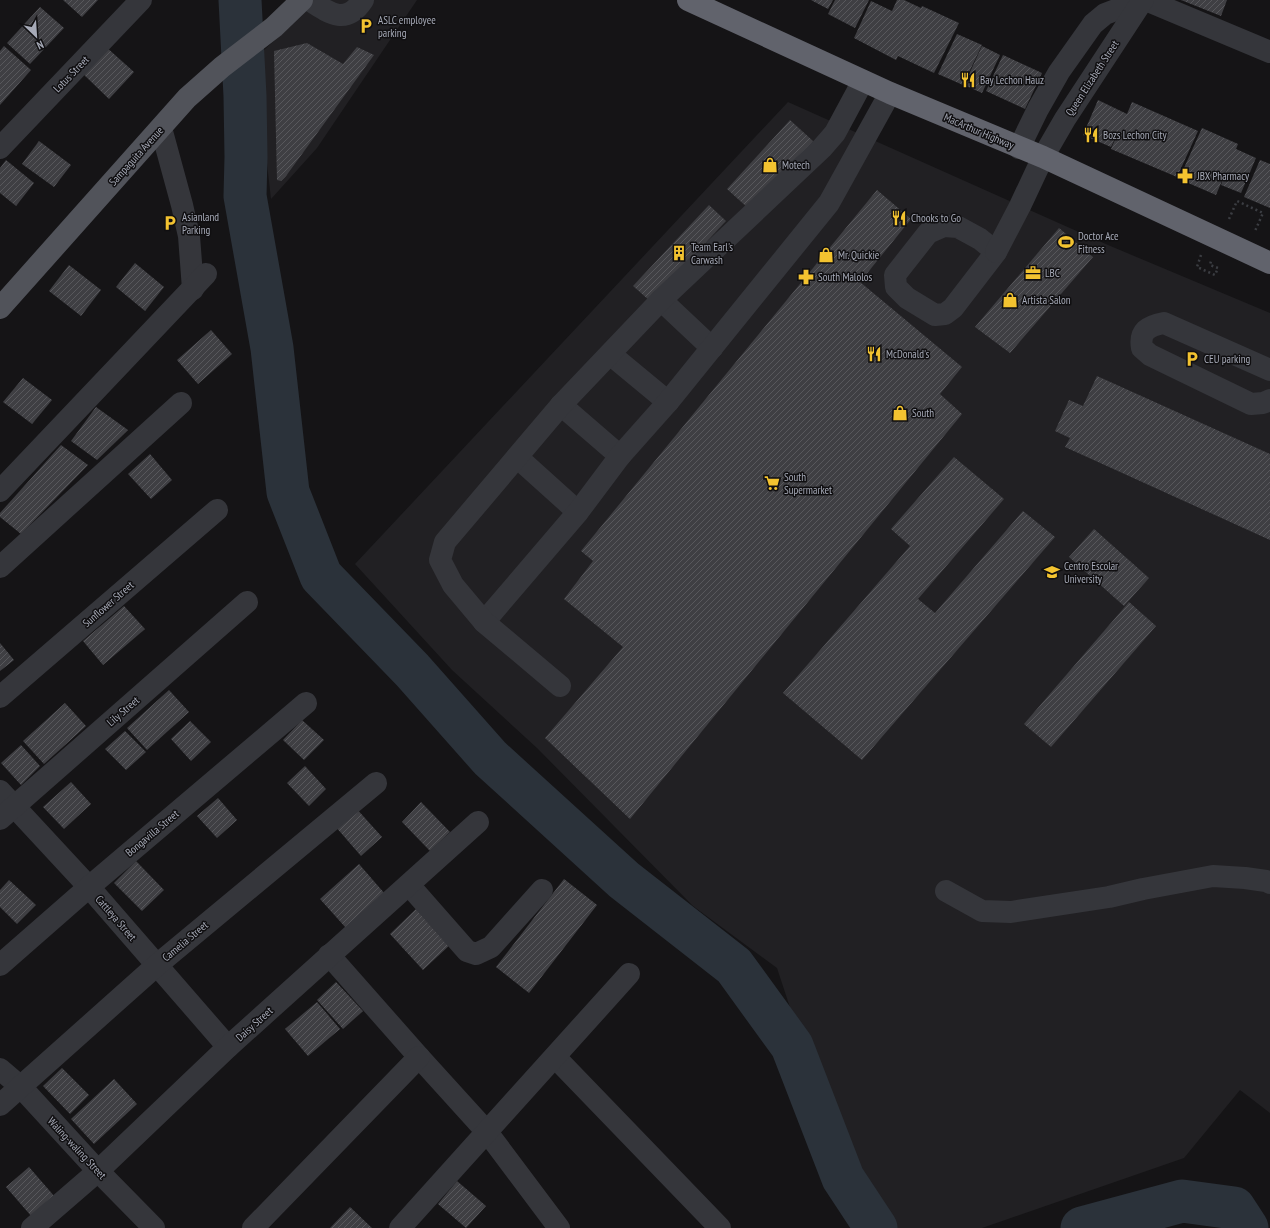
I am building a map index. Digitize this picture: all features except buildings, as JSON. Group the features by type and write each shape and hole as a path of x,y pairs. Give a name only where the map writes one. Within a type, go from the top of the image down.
{"highway":[{"name":"MacArthur Highway","path":"688,0 890,93 1043,157 1270,262"}],"main road":[{"name":"Sampaguita Avenue","path":"0,308 187,98 282,14 302,0"}],"street":[{"name":"Lotus Street","path":"0,148 141,0"},
{"path":"309,0 330,13 339,16 351,13 363,0"},
{"path":"1020,148 1038,109 1059,72 1093,24 1105,14 1144,0 1270,52"},
{"name":"Queen Elizabeth Street","path":"996,252 1043,157 1087,86 1144,0"},
{"path":"1059,72 1087,86"},
{"path":"560,686 484,622 453,585 440,560 445,542 561,405 661,300 822,148 835,133 863,81"},
{"path":"484,622 578,512 620,456 668,402 829,203 890,93"},
{"path":"0,491 200,282 182,205 161,128"},
{"path":"822,148 850,164"},
{"path":"944,226 958,227 980,239 996,252 953,308 944,314 935,315 907,298 896,287 895,275 928,233 944,226"},
{"path":"661,300 712,348"},
{"path":"1270,370 1164,323 1152,325 1145,330 1141,340 1142,348 1150,355 1251,404 1263,403 1270,400"},
{"path":"610,354 668,402"},
{"path":"0,567 181,403"},
{"path":"561,405 620,456"},
{"path":"517,457 578,512"},
{"name":"Sunflower Street","path":"0,697 217,510"},
{"name":"Lily Street","path":"5,806 247,602"},
{"name":"Bongavilla Street","path":"0,965 89,887 306,703"},
{"name":"Camelia Street","path":"0,1105 157,965 376,783"},
{"name":"Cattleya Street","path":"5,806 89,887 228,1047"},
{"name":"Daisy Street","path":"32,1228 98,1171 228,1047 478,822"},
{"path":"946,891 982,911 1011,912 1109,897 1157,886 1213,876 1252,879 1270,883"},
{"path":"409,885 467,951 476,954 491,947 542,890"},
{"path":"329,955 419,1057 488,1132 555,1226"},
{"path":"400,1228 630,974"},
{"path":"253,1228 419,1057"},
{"path":"555,1057 720,1228"},
{"name":"Waling-waling Street","path":"0,1069 21,1087 98,1171 154,1228"}],"path":[{"path":"1237,201 1263,213 1245,251"}],"shaded area":[{"path":"311,0 417,0 317,148 271,199 255,58 294,23"},
{"name":"Centro Escolar University","path":"788,102 1108,245 1270,313 1270,1113 1240,1090 1184,1158 982,1228 894,1228 858,1196 838,1153 777,968 693,906 537,748 452,670 355,564"}],"waterway":[{"path":"240,0 245,96 245,196 272,348 288,492 321,576 412,670 490,758 624,880 734,966 792,1046 843,1178 876,1228"},
{"path":"1082,1228 1182,1201 1234,1208 1247,1228"}],"place":[{"name":"ASLC employee parking","path":"366,26"},
{"name":"Bay Lechon Hauz","path":"968,80"},
{"name":"Bozs Lechon City","path":"1091,135"},
{"name":"Motech","path":"770,165"},
{"name":"JBX Pharmacy","path":"1185,176"},
{"name":"Chooks to Go","path":"899,218"},
{"name":"Asianland Parking","path":"170,223"},
{"name":"Doctor Ace Fitness","path":"1066,242"},
{"name":"Team Earl's Carwash","path":"679,253"},
{"name":"Mr. Quickie","path":"826,255"},
{"name":"LBC","path":"1033,273"},
{"name":"South Malolos","path":"806,277"},
{"name":"Artista Salon","path":"1010,300"},
{"name":"McDonald's","path":"874,354"},
{"name":"CEU parking","path":"1192,359"},
{"name":"South","path":"900,413"},
{"name":"South Supermarket","path":"772,483"},
{"name":"Centro Escolar University","path":"1052,572"}]}
